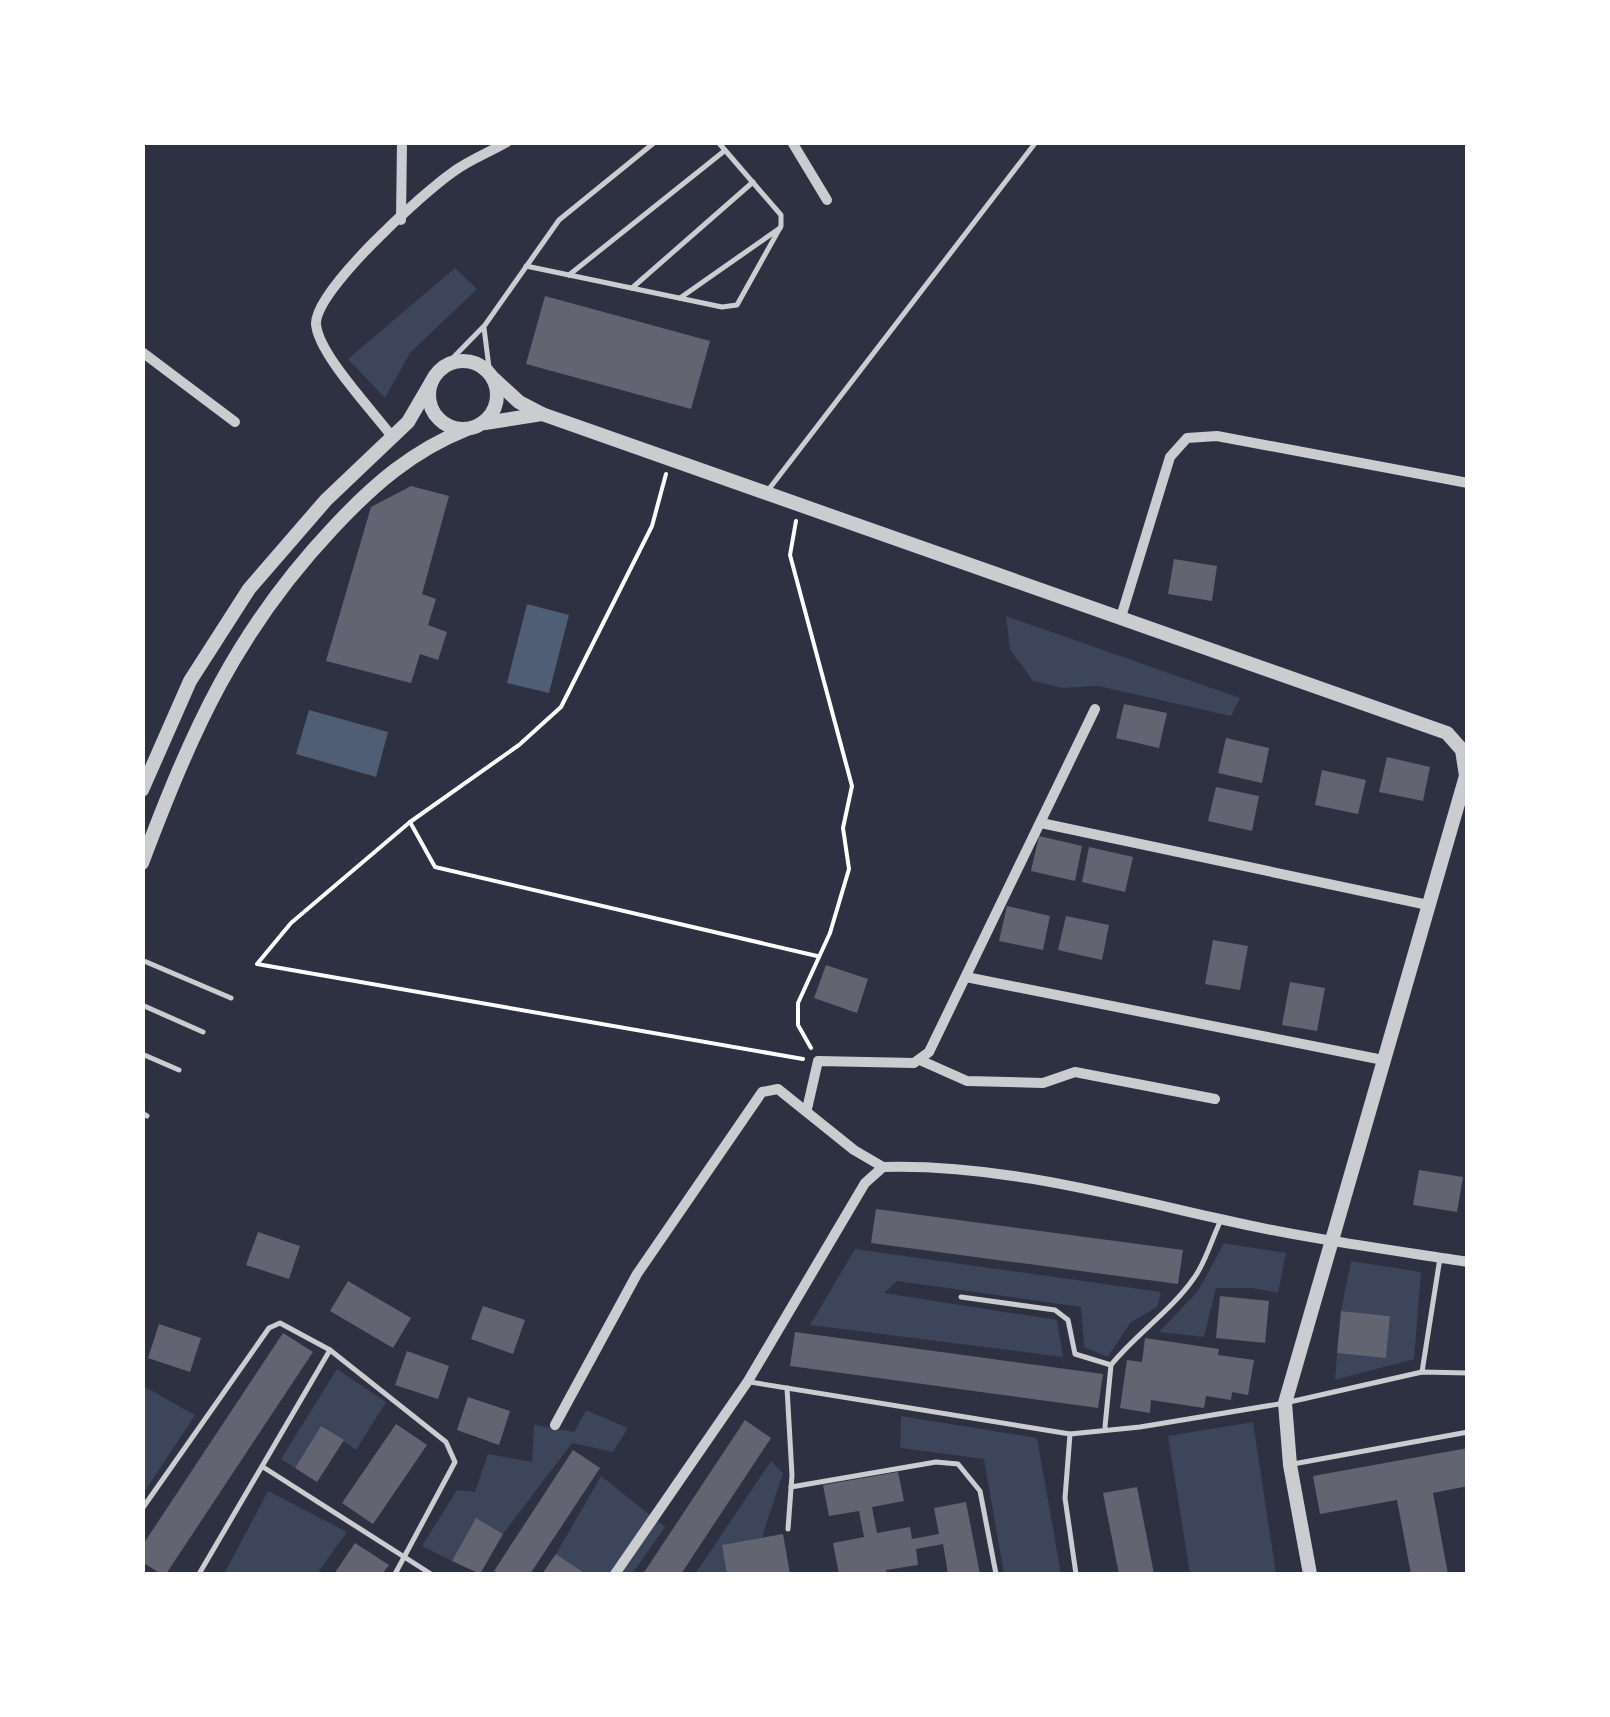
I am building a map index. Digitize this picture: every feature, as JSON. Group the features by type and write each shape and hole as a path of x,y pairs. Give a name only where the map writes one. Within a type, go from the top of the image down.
{"street":[{"path":"401,220 402,142"},
{"path":"394,438 321,344 316,322 321,302 346,269 453,172 507,142"},
{"path":"792,142 827,200"},
{"path":"142,352 235,422"},
{"path":"142,790 190,681 249,589 326,500 394,438 442,368 468,361 519,402 542,414 1446,734 1462,750 1466,776 1285,1403 1290,1465 1310,1574"},
{"path":"432,382 429,399 436,415 449,426 471,428 490,416 497,400 490,375"},
{"path":"142,863 205,709 262,611 375,484 438,440 471,428 542,414"},
{"path":"1121,618 1170,458 1187,438 1216,436 1468,482"},
{"path":"922,1061 1094,709"},
{"path":"1041,823 1428,905"},
{"path":"966,977 1383,1060"},
{"path":"807,1109 818,1061 922,1061 967,1081 1042,1083 1075,1072 1215,1099"},
{"path":"554,1425 637,1274 762,1092 778,1089 854,1150 883,1166 928,1166 1119,1193 1221,1220 1468,1262"},
{"path":"616,1574 748,1381 866,1183 883,1166"}],"lane":[{"path":"442,368 485,325 559,220 655,142"},
{"path":"526,266 722,307 736,305 781,226 781,215 718,142"},
{"path":"767,491 1036,142"},
{"path":"569,274 724,151"},
{"path":"632,288 752,182"},
{"path":"680,298 781,226"},
{"path":"485,325 490,375"},
{"path":"144,960 231,998"},
{"path":"142,1006 203,1032"},
{"path":"142,1054 179,1070"},
{"path":"1104,1427 1111,1365 1138,1332 1196,1276 1221,1220"},
{"path":"1422,1372 1440,1258"},
{"path":"960,1297 1054,1310 1068,1320 1075,1354 1111,1365"},
{"path":"142,1509 268,1328 280,1323 330,1350 446,1442 455,1462 395,1574"},
{"path":"199,1574 330,1350"},
{"path":"748,1381 1070,1434 1104,1427 1140,1428 1285,1403 1422,1372 1468,1373"},
{"path":"787,1388 791,1487 788,1530"},
{"path":"1290,1465 1468,1432"},
{"path":"1070,1434 1065,1498 1076,1574"},
{"path":"791,1487 936,1462 958,1464 980,1491 996,1574"},
{"path":"263,1467 431,1574"}],"path":[{"path":"670,458 652,526 561,707 519,745 410,822 291,924 257,964 818,1061"},
{"path":"798,502 790,555 852,786 843,828 849,869 830,933 798,1003 798,1025 818,1061"},
{"path":"410,822 435,867 817,956"}],"shaded area":[{"path":"455,268 477,289 410,353 385,398 348,359"},
{"path":"527,604 569,615 549,693 507,683"},
{"path":"1006,616 1240,698 1231,716 1098,686 1062,688 1033,681 1010,649"},
{"path":"309,710 388,732 376,777 296,754"},
{"path":"1224,1243 1286,1253 1278,1293 1216,1288 1204,1337 1159,1332 1198,1291"},
{"path":"855,1249 1161,1292 1157,1307 1130,1323 1108,1357 1084,1347 1081,1307 897,1281 884,1293 1057,1320 1063,1357 810,1325"},
{"path":"1351,1261 1421,1272 1414,1359 1335,1380 1337,1353 1386,1357 1390,1316 1341,1311"},
{"path":"337,1369 386,1402 356,1450 321,1426 295,1468 281,1459"},
{"path":"143,1386 195,1415 143,1494"},
{"path":"586,1410 628,1428 613,1452 572,1443 503,1534 477,1519 452,1561 422,1546 457,1490 475,1492 488,1454 532,1462 534,1425 574,1432"},
{"path":"901,1416 1037,1438 1061,1574 1004,1574 984,1459 900,1448"},
{"path":"1253,1422 1276,1574 1190,1574 1168,1436"},
{"path":"771,1461 783,1473 763,1534 764,1574 695,1574"},
{"path":"601,1476 665,1527 632,1574 586,1574 556,1554"},
{"path":"268,1491 347,1532 317,1574 224,1574"}],"building":[{"path":"545,296 710,341 691,409 526,364"},
{"path":"411,486 449,496 422,594 436,599 428,625 447,632 438,660 420,654 411,683 326,661 371,507"},
{"path":"1174,559 1217,566 1212,601 1168,594"},
{"path":"1124,704 1167,713 1159,748 1116,738"},
{"path":"1226,738 1269,748 1262,783 1218,773"},
{"path":"1387,757 1430,767 1423,801 1379,792"},
{"path":"1322,770 1366,780 1358,814 1315,805"},
{"path":"1216,787 1259,796 1252,831 1208,821"},
{"path":"1039,836 1082,846 1075,881 1031,871"},
{"path":"1089,847 1133,857 1125,892 1082,882"},
{"path":"1007,906 1050,916 1043,950 999,941"},
{"path":"1066,916 1109,925 1102,960 1058,950"},
{"path":"1213,940 1248,946 1240,990 1205,984"},
{"path":"826,965 868,979 857,1013 814,998"},
{"path":"1290,982 1325,988 1317,1031 1282,1025"},
{"path":"1419,1170 1463,1177 1457,1212 1413,1205"},
{"path":"876,1209 1183,1250 1178,1284 871,1243"},
{"path":"258,1232 300,1246 289,1279 246,1265"},
{"path":"348,1281 411,1318 393,1348 330,1311"},
{"path":"1220,1296 1269,1301 1265,1343 1216,1338"},
{"path":"483,1306 525,1320 513,1354 471,1339"},
{"path":"1341,1311 1390,1316 1386,1358 1337,1353"},
{"path":"159,1324 201,1338 190,1372 148,1358"},
{"path":"795,1332 1103,1374 1098,1408 790,1366"},
{"path":"283,1333 313,1352 166,1574 161,1574 142,1562 142,1546"},
{"path":"1145,1338 1219,1349 1218,1355 1254,1360 1248,1395 1232,1392 1231,1400 1206,1396 1204,1408 1151,1400 1150,1413 1120,1408 1127,1360 1142,1362"},
{"path":"407,1351 449,1366 438,1399 395,1385"},
{"path":"468,1397 510,1411 499,1445 457,1430"},
{"path":"745,1420 771,1438 681,1574 643,1574"},
{"path":"396,1424 427,1445 373,1524 342,1503"},
{"path":"321,1426 344,1440 317,1482 295,1468"},
{"path":"1468,1448 1468,1486 1433,1493 1448,1574 1411,1574 1397,1500 1320,1514 1313,1476"},
{"path":"573,1450 600,1468 530,1574 494,1571"},
{"path":"898,1472 904,1501 872,1507 877,1533 910,1527 912,1539 939,1534 934,1508 966,1502 980,1574 948,1574 943,1544 916,1549 918,1565 886,1570 887,1574 839,1574 833,1543 864,1537 859,1511 829,1516 823,1485"},
{"path":"1137,1487 1154,1574 1119,1574 1103,1493"},
{"path":"476,1518 503,1534 480,1574 452,1561"},
{"path":"783,1534 790,1574 727,1574 722,1545"},
{"path":"355,1543 389,1565 382,1574 334,1574"},
{"path":"556,1554 586,1574 542,1574"}]}
